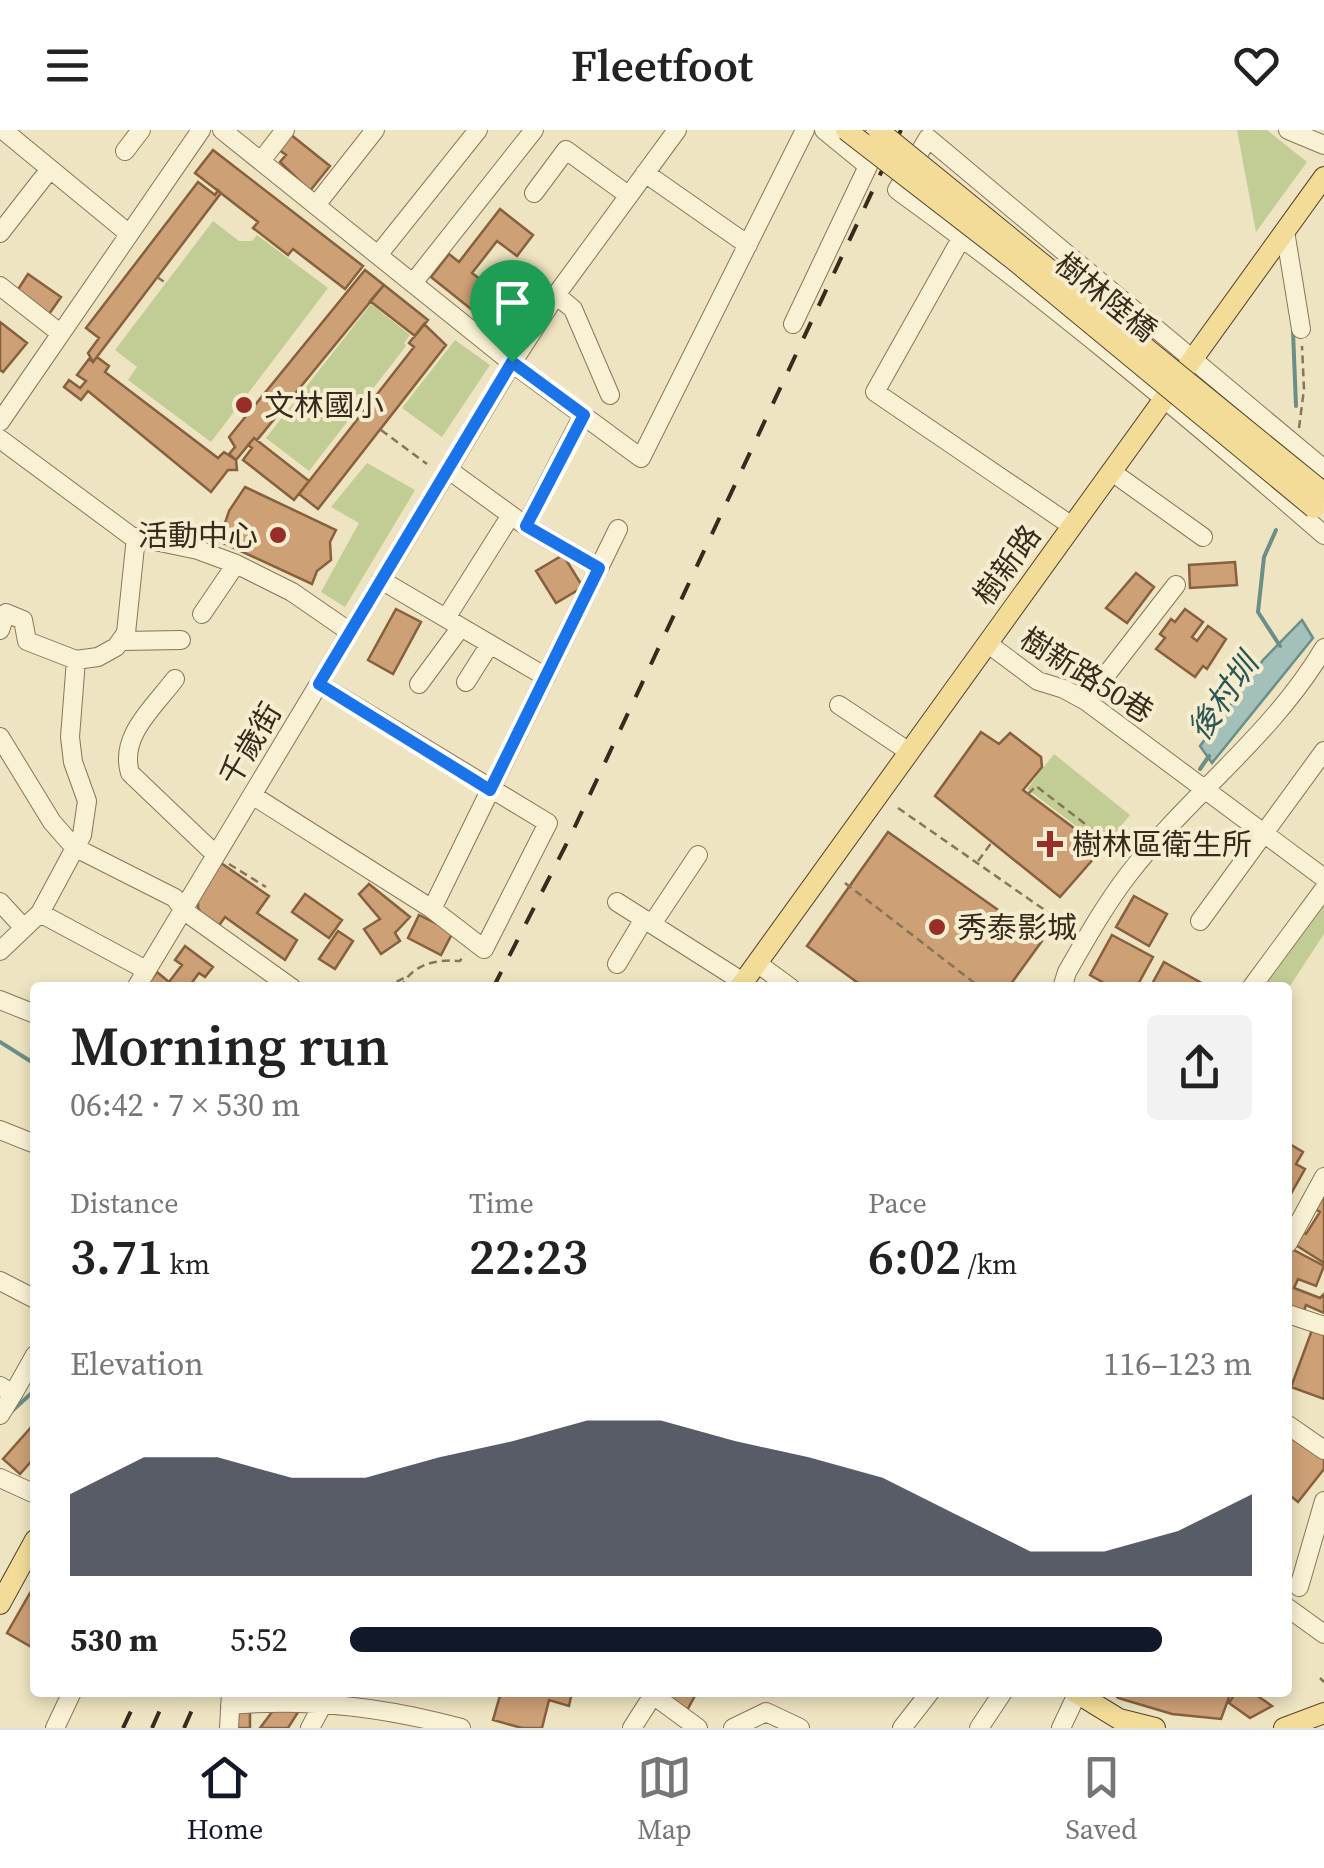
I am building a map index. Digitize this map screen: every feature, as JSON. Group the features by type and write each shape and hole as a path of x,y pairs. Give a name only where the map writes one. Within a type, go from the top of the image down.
{"main road":[{"name":"樹林陸橋","path":"846,130 1321,505"},
{"name":"樹林陸橋","path":"876,130 1321,505"},
{"name":"樹新路","path":"743,982 1324,177"},
{"path":"0,1604 30,1549"},
{"path":"1083,1697 1126,1724 1155,1728"},
{"path":"1284,1728 1324,1713"}],"street":[{"path":"2,130 128,233"},
{"path":"125,150 141,130"},
{"path":"0,422 200,130"},
{"path":"222,130 512,362 641,458 805,130"},
{"path":"260,161 285,130"},
{"path":"316,205 375,130"},
{"path":"378,256 478,130"},
{"path":"413,283 534,130"},
{"name":"千歲街","path":"139,982 512,362 677,130"},
{"path":"824,130 868,166"},
{"path":"793,324 868,166 876,130"},
{"path":"1288,130 1324,145"},
{"path":"1324,468 928,138 897,190 1166,398 1324,535"},
{"path":"534,192 566,150 628,195"},
{"path":"0,233 50,169"},
{"path":"645,173 748,245"},
{"path":"1286,230 1301,328"},
{"path":"962,237 876,392 1072,526"},
{"path":"0,286 60,333"},
{"path":"556,295 574,309 610,395"},
{"path":"420,684 453,622 584,415"},
{"path":"0,440 136,537 198,550 236,564 292,592 350,632"},
{"path":"448,470 518,521 599,568"},
{"path":"1112,472 1203,537"},
{"path":"432,909 618,529"},
{"path":"0,630 6,613 23,620 26,641 76,660 98,657 122,640 126,632 136,537"},
{"path":"202,614 236,564"},
{"path":"381,580 546,677"},
{"path":"1086,701 1176,585"},
{"path":"122,640 181,640"},
{"name":"樹新路50巷","path":"988,643 1038,682 1064,689 1086,701 1324,878"},
{"path":"466,682 490,644"},
{"path":"1064,982 1099,918 1146,854 1261,735 1306,678 1324,648"},
{"path":"0,950 40,913 82,835 87,802 73,762 70,737 76,660"},
{"path":"175,679 129,738 126,761 130,773 216,855"},
{"path":"252,795 432,909 484,949 548,822 319,684"},
{"path":"839,705 908,751"},
{"path":"0,737 52,822 74,847 175,898 183,910 284,982"},
{"path":"1200,921 1324,750"},
{"path":"616,964 698,855"},
{"path":"1254,982 1324,889"},
{"path":"0,902 24,928"},
{"path":"617,902 737,982"},
{"path":"40,913 146,970"},
{"path":"756,963 783,982"},
{"path":"0,1000 30,1012"},
{"path":"0,1130 30,1142"},
{"path":"1292,1235 1324,1176"},
{"path":"0,1282 30,1296"},
{"path":"1292,1315 1324,1326"},
{"path":"0,1415 6,1390 30,1360"},
{"path":"1292,1429 1324,1450"},
{"path":"0,1478 30,1492"},
{"path":"1299,1586 1324,1501"},
{"path":"1292,1611 1324,1634"},
{"path":"55,1728 70,1697"},
{"path":"310,1728 327,1697"},
{"path":"327,1697 329,1728"},
{"path":"229,1728 231,1699 280,1701 327,1697 461,1728"},
{"path":"632,1728 652,1697"},
{"path":"658,1697 698,1728"},
{"path":"902,1728 926,1697"},
{"path":"979,1728 1000,1697"},
{"path":"1061,1728 1075,1697"},
{"path":"733,1728 766,1712 800,1728"}],"path":[{"path":"157,277 166,283"},
{"path":"1296,444 1304,389 1301,328"},
{"path":"380,430 426,464"},
{"path":"1028,794 1036,786 1115,846"},
{"path":"898,808 1059,920"},
{"path":"976,862 992,842"},
{"path":"216,855 266,887"},
{"path":"845,883 973,982"},
{"path":"396,982 435,959 460,961 473,940"},
{"path":"403,982 406,977"}],"green space":[{"path":"1237,130 1267,130 1307,162 1256,232"},
{"path":"213,221 239,241 252,241 257,235 328,288 211,442 128,380 137,367 115,350"},
{"path":"371,304 410,335 406,346 309,471 266,438"},
{"path":"455,340 490,365 442,437 402,408"},
{"path":"367,463 415,490 345,607 321,592 359,523 331,507"},
{"path":"1054,754 1130,815 1104,847 1027,789"},
{"path":"1324,893 1324,934 1292,983 1261,982"}],"water":[{"path":"1302,620 1313,638 1212,763 1200,746 1263,660"}],"building":[{"path":"290,134 330,166 310,191 280,162 286,155 278,149"},
{"path":"290,134 330,166 310,191 280,162 286,155 278,149"},
{"path":"213,150 363,266 345,289 293,249 288,255 253,228 258,222 195,173"},
{"path":"198,182 215,195 218,190 221,193 93,362 88,353 99,338 86,328"},
{"path":"500,209 533,235 517,256 497,241 472,273 489,286 471,309 431,277 449,254 459,262"},
{"path":"365,270 384,285 257,440 254,438 236,460 229,454 235,447 229,437"},
{"path":"28,274 61,297 47,317 15,294"},
{"path":"384,285 428,320 415,336 370,301"},
{"path":"0,322 27,343 3,372 0,370"},
{"path":"424,324 446,345 318,509 299,494 414,347 409,343"},
{"path":"97,357 109,366 105,372 218,458 224,452 236,460 237,470 228,470 211,492 88,391 81,400 64,387 69,380 80,388 86,381 77,375 89,359 93,362"},
{"path":"254,438 309,481 294,500 243,460"},
{"name":"活動中心","path":"245,487 336,530 330,542 331,560 317,571 312,584 219,541 229,511"},
{"path":"563,555 583,587 556,603 536,571"},
{"path":"1235,562 1237,585 1190,588 1189,565"},
{"path":"1136,573 1154,587 1127,623 1106,608"},
{"path":"396,609 421,622 393,674 368,660"},
{"path":"1185,609 1203,622 1192,637 1197,641 1208,626 1226,639 1207,669 1203,666 1195,677 1156,649 1165,638 1160,634"},
{"path":"981,732 999,744 1010,733 1041,757 1042,767 1023,790 1102,849 1060,897 935,796"},
{"path":"888,832 1042,941 1012,982 857,982 807,946"},
{"path":"221,863 269,896 257,913 297,940 285,960 225,917 218,927 204,918 198,900"},
{"path":"369,884 410,917 395,933 400,941 381,954 364,929 380,919 359,894"},
{"path":"305,894 342,920 329,938 292,912"},
{"path":"1134,896 1167,914 1149,946 1116,927"},
{"path":"419,915 453,932 441,955 408,938"},
{"path":"338,931 353,941 335,969 319,959"},
{"path":"1112,935 1153,957 1139,982 1102,982 1090,975"},
{"path":"185,946 213,967 205,977 199,973 192,982 169,982 182,965 175,960"},
{"path":"1164,962 1200,982 1153,982"},
{"path":"157,972 169,982 149,982"},
{"path":"1292,1145 1303,1152 1296,1164 1305,1169 1292,1192"},
{"path":"1320,1196 1324,1199 1324,1263 1294,1244 1302,1232 1306,1234 1320,1212 1313,1208"},
{"path":"1292,1249 1324,1266 1316,1286 1298,1279 1294,1288 1320,1298 1324,1294 1324,1313 1306,1305 1302,1316 1292,1312"},
{"path":"1312,1330 1324,1334 1324,1399 1292,1384"},
{"path":"30,1428 30,1463 20,1474 3,1459"},
{"path":"1292,1436 1324,1459 1324,1469 1298,1502 1292,1497"},
{"path":"30,1593 30,1646 7,1633"},
{"path":"500,1697 571,1697 569,1706 549,1700 542,1728 522,1728 493,1720"},
{"path":"662,1697 694,1697 685,1714"},
{"path":"1229,1697 1221,1719 1172,1714 1118,1698"},
{"path":"1233,1697 1259,1697 1272,1706 1250,1718 1229,1703"},
{"path":"278,1704 300,1709 288,1728 260,1728"},
{"path":"250,1706 250,1728 235,1728 233,1708"}],"waterway":[{"path":"1293,331 1296,406"},
{"path":"1276,530 1264,557 1258,612 1280,646"},
{"name":"後村圳","path":"1200,769 1209,756"},
{"path":"0,1042 30,1061"},
{"path":"12,1411 30,1395"}],"railway":[{"path":"496,982 571,835 901,130"},
{"path":"123,1728 138,1697"},
{"path":"152,1728 166,1697"},
{"path":"184,1728 198,1697"}],"place":[{"name":"文林國小","path":"244,405"},
{"name":"活動中心","path":"278,535"},
{"name":"樹林區衛生所","path":"1050,844"},
{"name":"秀泰影城","path":"937,927"}],"route":[{"path":"512,362 584,415 526,526 599,568 490,790 319,684 512,362"}]}
